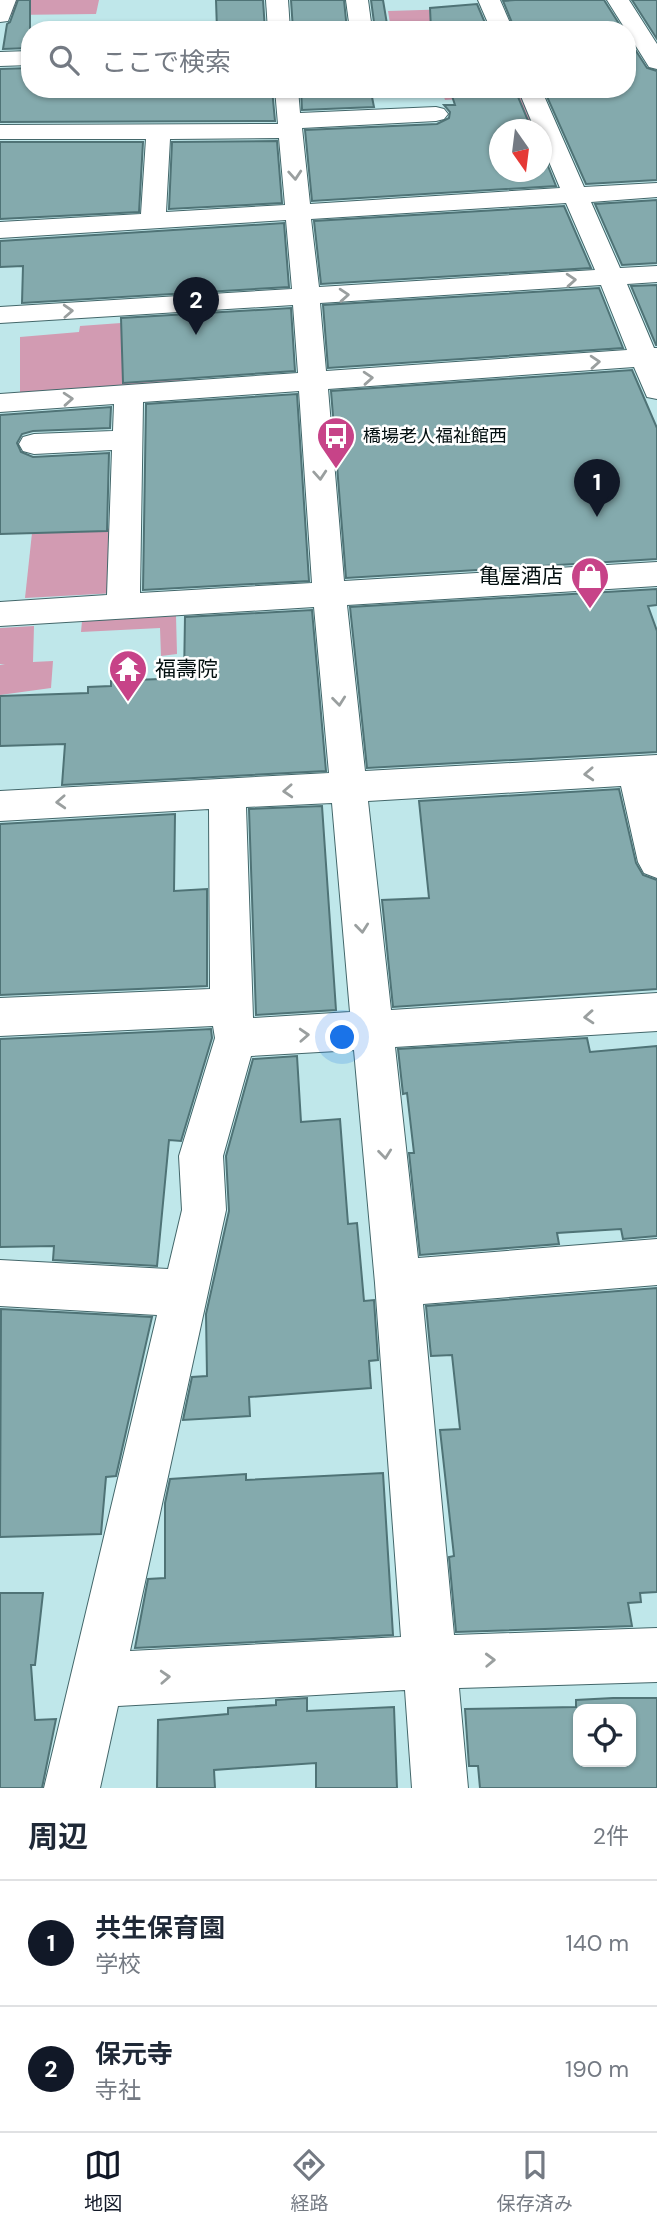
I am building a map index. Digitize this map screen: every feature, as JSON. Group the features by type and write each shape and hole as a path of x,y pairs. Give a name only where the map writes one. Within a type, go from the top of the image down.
{"street":[{"path":"0,16 5,0"},
{"path":"277,0 278,21"},
{"path":"357,0 360,21"},
{"path":"489,0 498,21"},
{"path":"623,9 657,15"},
{"path":"636,27 655,54"},
{"path":"636,52 655,54"},
{"path":"0,59 21,58"},
{"path":"287,98 307,306 328,594 398,1283 440,1788"},
{"path":"533,98 611,277 650,358 657,390"},
{"path":"0,132 158,131 291,126 436,114"},
{"path":"153,221 158,131"},
{"path":"0,230 657,190"},
{"path":"0,315 307,306 657,274"},
{"path":"229,321 307,306"},
{"path":"0,403 650,358"},
{"path":"123,607 129,395"},
{"path":"34,444 127,440"},
{"path":"0,614 657,574"},
{"path":"0,806 646,770 657,862"},
{"path":"72,1788 204,1210 201,1156 233,1023 227,794"},
{"path":"0,1017 233,1023 372,1031 657,1012"},
{"path":"398,1283 657,1262"},
{"path":"0,1283 184,1293"},
{"path":"97,1680 430,1661 657,1656"}],"shaded area":[{"path":"14,0 99,0 96,14 10,15"},
{"path":"455,9 459,21 390,21 388,11"},
{"path":"444,98 476,98 445,100"},
{"path":"505,98 524,98 533,119 493,119"},
{"path":"489,125 489,139 474,151"},
{"path":"121,323 121,349 145,347 179,360 180,382 20,393 20,337 79,332 80,326"},
{"path":"120,528 116,593 25,598 32,533"},
{"path":"176,616 177,654 161,656 160,628 81,632 82,621"},
{"path":"34,626 33,662 53,661 51,688 0,695 0,665 5,664 0,664 0,628"}],"building":[{"path":"18,0 30,0 30,21 21,21 21,48 3,49 7,24"},
{"path":"216,0 263,0 264,21 217,21"},
{"path":"291,0 344,0 346,21 292,21"},
{"path":"371,0 383,0 386,21 374,21"},
{"path":"604,0 617,21 511,21 503,1"},
{"path":"632,0 657,0 657,39"},
{"path":"477,4 484,21 431,21 430,8"},
{"path":"636,51 647,68 657,71 657,180 586,184 548,98 636,98"},
{"path":"21,68 21,98 273,98 275,121 0,122 0,69"},
{"path":"301,98 372,98 374,107 302,110"},
{"path":"453,98 519,98 527,119 489,119 489,182 552,182 552,176 556,186 312,201 305,130 437,124 449,118 450,112 444,105 455,105"},
{"path":"277,141 282,203 169,209 172,142"},
{"path":"0,142 143,142 139,212 0,219"},
{"path":"657,200 657,263 622,265 595,204"},
{"path":"564,206 591,268 321,284 314,221"},
{"path":"284,223 289,287 22,303 23,266 0,267 0,241"},
{"path":"657,285 657,345 656,345 631,286"},
{"path":"599,288 623,348 328,368 323,305"},
{"path":"291,308 295,371 123,383 121,318"},
{"path":"632,370 657,428 657,559 346,578 331,391"},
{"path":"297,394 309,581 143,590 146,404"},
{"path":"111,407 110,428 33,431 22,434 17,443 21,452 33,457 109,453 107,531 0,534 0,415"},
{"path":"657,589 657,605 648,606 657,631 657,752 367,768 350,607"},
{"path":"312,610 326,771 62,785 65,744 0,746 0,696 88,693 88,687 111,686 111,681 184,678 185,617"},
{"path":"619,789 636,863 643,875 657,880 657,989 393,1007 382,900 429,898 419,801"},
{"path":"322,806 336,1010 256,1015 249,809"},
{"path":"175,814 174,891 207,889 207,986 0,995 0,824"},
{"path":"211,1029 212,1038 181,1141 169,1140 157,1266 53,1260 54,1246 0,1247 0,1039"},
{"path":"587,1038 590,1052 657,1046 657,1236 623,1239 621,1229 557,1233 559,1244 420,1255 409,1153 414,1153 407,1093 403,1094 398,1049"},
{"path":"297,1056 301,1122 340,1119 348,1224 357,1223 364,1301 374,1300 378,1360 369,1361 371,1388 249,1397 250,1416 183,1420 192,1377 207,1376 206,1314 229,1211 226,1156 253,1059"},
{"path":"657,1288 657,1592 640,1593 641,1602 628,1603 632,1626 456,1632 449,1557 454,1556 440,1430 460,1429 452,1355 431,1356 426,1306"},
{"path":"1,1309 152,1317 116,1476 106,1477 101,1534 0,1537"},
{"path":"383,1473 393,1635 135,1648 148,1579 165,1578 165,1503 170,1479 246,1474 246,1480"},
{"path":"0,1593 43,1593 35,1665 31,1665 35,1720 56,1719 42,1788 0,1788"},
{"path":"307,1698 307,1711 394,1707 397,1788 316,1788 316,1763 214,1770 215,1788 157,1788 158,1720 228,1714 228,1708 276,1705 276,1700"},
{"path":"657,1698 657,1788 480,1788 478,1766 469,1766 465,1709 573,1707 573,1767 636,1767 636,1704 576,1704 576,1700"}],"place":[{"name":"保元寺","path":"196,335"},
{"name":"橋場老人福祉館西","path":"336,470"},
{"name":"共生保育園","path":"597,517"},
{"name":"亀屋酒店","path":"590,610"},
{"name":"福壽院","path":"128,703"}]}
